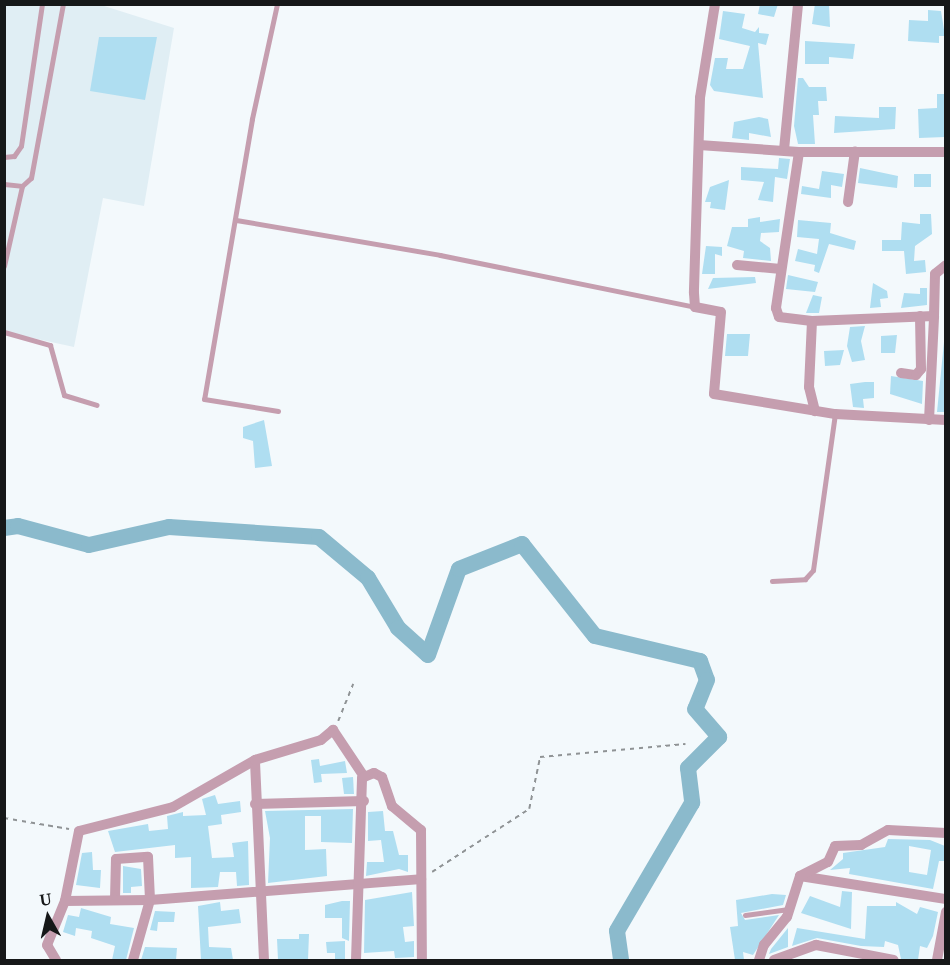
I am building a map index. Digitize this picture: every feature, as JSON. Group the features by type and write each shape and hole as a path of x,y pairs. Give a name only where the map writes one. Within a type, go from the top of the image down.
{"street":[{"path":"715,4 700,98 694,307 721,312 714,394 835,414 945,420"},
{"path":"784,150 798,4"},
{"path":"699,145 799,152 945,152"},
{"path":"848,202 855,151"},
{"path":"799,152 781,269 777,314 783,319 812,321 934,315"},
{"path":"737,265 781,269"},
{"path":"929,420 935,274 945,265"},
{"path":"901,373 916,375 921,369 920,316"},
{"path":"812,321 809,387 815,411"},
{"path":"56,960 46,945 65,901 79,831 179,804 255,760 321,740 333,730 363,775 364,801 357,884 356,960"},
{"path":"255,760 258,891 264,960"},
{"path":"363,775 380,775 392,806 419,825 422,960"},
{"path":"255,804 364,801"},
{"path":"759,960 764,945 783,924 800,876 828,862 835,846 861,844 885,830 945,833"},
{"path":"115,899 116,859 148,857 150,900 133,960"},
{"path":"800,876 945,900"},
{"path":"65,901 150,900 421,879"},
{"path":"937,960 945,912"},
{"path":"774,960 816,945 894,960"}],"lane":[{"path":"4,157 14,156 21,146 42,4"},
{"path":"4,266 22,186 30,177 63,4"},
{"path":"277,4 204,399 278,411"},
{"path":"4,184 22,186"},
{"path":"236,220 440,255 694,307"},
{"path":"4,332 50,345 64,395 97,405"},
{"path":"772,581 805,579 813,570 835,414"},
{"path":"745,915 790,909"}],"path":[{"path":"333,730 353,684"},
{"path":"421,879 529,809 540,758 685,744"},
{"path":"4,818 79,831"}],"shaded area":[{"path":"5,5 101,5 174,28 144,206 103,198 74,347 5,332"}],"building":[{"path":"760,4 778,4 774,17 758,14"},
{"path":"815,4 829,4 830,27 812,24"},
{"path":"928,10 941,11 945,36 939,36 939,43 908,41 909,20 928,21"},
{"path":"723,11 745,14 742,28 755,32 759,27 759,33 769,34 766,45 758,43 763,98 714,91 710,85 715,58 728,58 726,69 743,69 750,46 719,39"},
{"path":"99,37 157,37 145,100 90,91"},
{"path":"805,41 855,44 853,59 829,57 829,64 805,64"},
{"path":"798,78 803,78 809,87 826,87 827,101 818,101 819,115 813,115 815,144 798,144 794,126"},
{"path":"937,94 945,94 945,137 919,138 918,109 937,108"},
{"path":"879,107 896,107 895,129 834,133 835,116 879,118"},
{"path":"759,117 768,119 771,137 749,133 749,140 732,138 734,122"},
{"path":"779,158 790,159 787,179 775,177 773,202 758,200 764,182 741,180 741,167 778,169"},
{"path":"860,168 898,176 897,188 858,183"},
{"path":"822,171 844,174 842,187 831,185 831,198 801,194 802,186 819,189"},
{"path":"914,174 931,174 931,187 914,187"},
{"path":"729,180 725,210 710,208 711,202 705,202 710,187"},
{"path":"920,214 931,214 932,234 915,246 914,261 925,260 926,272 906,274 904,251 882,251 882,240 901,240 902,222 920,224"},
{"path":"760,217 760,222 780,219 779,232 761,233 760,241 770,248 771,261 743,258 744,251 727,246 732,227 748,227 748,219"},
{"path":"798,220 831,223 830,233 856,241 854,250 829,244 819,273 814,271 815,265 795,261 798,249 817,254 819,239 797,237"},
{"path":"706,246 722,247 722,256 715,254 715,274 702,274"},
{"path":"788,275 818,282 815,292 786,289"},
{"path":"755,277 756,283 708,289 713,278"},
{"path":"873,283 887,291 888,298 880,299 881,307 870,308"},
{"path":"920,288 927,288 927,305 901,308 904,293 920,294"},
{"path":"813,295 822,297 819,313 806,313"},
{"path":"865,326 861,341 865,360 852,362 847,346 850,327"},
{"path":"727,334 750,334 748,356 725,356"},
{"path":"897,335 895,353 881,353 881,336"},
{"path":"944,342 945,412 937,412"},
{"path":"844,350 840,365 825,366 824,351"},
{"path":"891,376 923,381 922,404 890,394"},
{"path":"874,382 874,398 863,399 864,408 853,407 850,384"},
{"path":"264,420 272,466 255,468 253,441 243,438 243,427"},
{"path":"319,759 320,766 345,761 347,773 321,774 322,782 314,783 311,760"},
{"path":"353,777 354,794 344,794 342,778"},
{"path":"215,795 218,804 240,801 241,812 221,815 222,824 208,826 212,858 234,857 232,843 248,841 249,885 237,886 236,872 220,872 218,887 191,888 191,857 175,858 175,845 115,852 108,831 148,824 149,831 168,829 167,816 183,812 183,816 206,815 202,799"},
{"path":"353,809 352,843 321,842 321,816 305,816 305,850 326,849 327,876 268,883 270,838 265,811"},
{"path":"383,811 385,831 393,831 399,855 408,855 408,872 399,869 366,876 367,862 384,862 381,840 368,841 368,812"},
{"path":"888,839 930,840 945,846 945,861 939,861 933,889 849,874 850,868 830,870 843,859 843,853 885,847","holes":["909,846 931,850 927,875 909,872"]},
{"path":"92,852 93,870 101,870 100,888 76,885 82,853"},
{"path":"123,866 141,869 142,886 131,887 131,893 123,893"},
{"path":"842,891 852,892 851,929 801,913 810,896 840,907"},
{"path":"412,892 414,926 403,927 405,942 414,941 414,957 395,958 394,951 364,953 365,900"},
{"path":"772,894 786,895 783,905 741,913 745,920 779,915 753,955 743,952 744,960 735,960 730,927 738,926 736,900"},
{"path":"350,901 349,941 342,938 342,918 325,918 325,905"},
{"path":"220,902 221,911 239,909 241,923 208,927 209,947 231,948 233,960 201,960 198,906"},
{"path":"896,902 917,914 920,907 938,912 933,936 927,948 920,946 918,960 901,959 898,945 885,941 884,947 861,946 817,938 792,946 797,928 865,939 867,906 896,906"},
{"path":"81,908 111,917 110,924 134,928 126,960 112,960 115,946 91,938 92,931 76,928 75,936 63,932 68,915 79,917"},
{"path":"155,911 175,912 174,922 158,922 157,931 150,930"},
{"path":"788,928 788,947 769,954 771,949"},
{"path":"299,934 309,934 308,960 278,960 277,939 299,939"},
{"path":"345,941 345,960 335,960 335,953 327,953 326,942"},
{"path":"145,947 177,948 176,960 141,960"}],"waterway":[{"path":"4,528 18,526 89,545 169,527 319,537 368,578 398,628 428,655 459,569 522,544 595,636 700,661 707,680 695,709 719,737 688,768 692,803 617,931 621,960"}]}
